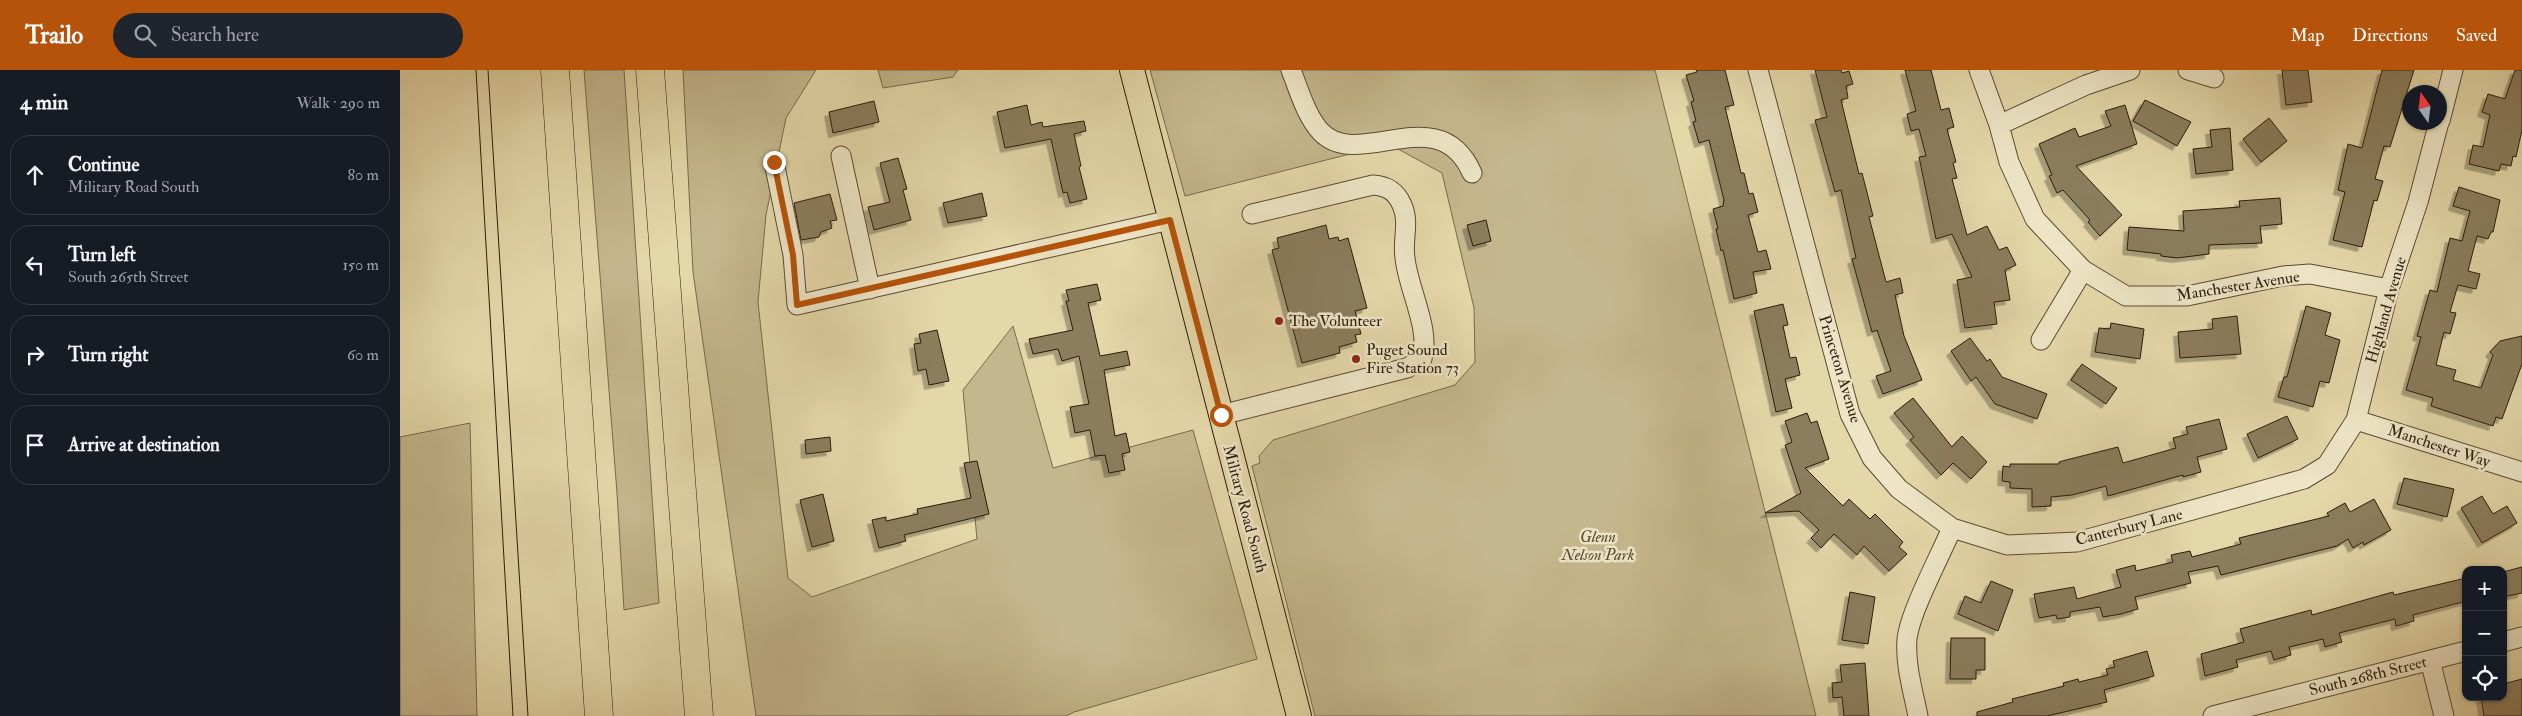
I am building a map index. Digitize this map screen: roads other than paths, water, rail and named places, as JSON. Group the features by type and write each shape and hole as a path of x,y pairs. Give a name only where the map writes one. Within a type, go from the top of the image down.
{"highway":[{"path":"555,70 599,716"},
{"path":"650,70 698,716"},
{"path":"680,467 715,716"},
{"path":"592,622 592,716"}],"main road":[{"name":"Military Road South","path":"1132,70 1299,716"}],"street":[{"path":"1291,70 1311,116 1321,132 1331,140 1349,146 1400,138 1432,139 1456,147 1463,154 1472,173"},
{"name":"Princeton Avenue","path":"1758,70 1850,414 1872,458 1899,489 1952,528"},
{"name":"Manchester Avenue","path":"1979,70 1999,125 2009,162 2035,219 2083,270 2126,296 2187,296 2283,276 2310,274 2390,289"},
{"path":"1999,125 2086,85 2130,70"},
{"path":"2188,70 2214,78"},
{"name":"Highland Avenue","path":"2447,92 2453,70"},
{"name":"Highland Avenue","path":"2304,479 2327,465 2356,420 2390,289 2418,202 2437,130"},
{"path":"841,156 870,289"},
{"path":"774,162 793,255 797,305 1170,220"},
{"path":"1221,415 1407,368 1422,359 1425,350 1422,328 1406,265 1404,248 1406,218 1396,194 1385,186 1372,185 1252,214"},
{"path":"2041,340 2083,270"},
{"name":"Manchester Way","path":"2356,420 2522,472"},
{"name":"Canterbury Lane","path":"1952,528 2007,545 2077,542 2304,479"},
{"path":"1918,716 1908,668 1907,638 1913,618 1952,528"},
{"path":"2507,641 2522,637"},
{"name":"South 268th Street","path":"2212,716 2462,652"},
{"path":"2430,660 2444,716"}],"tram line":[{"path":"476,70 513,716"},
{"path":"488,70 528,716"}],"place":[{"name":"The Volunteer","path":"1279,321"},
{"name":"Puget Sound Fire Station 73","path":"1356,359"}],"park label":[{"name":"Glenn Nelson Park","path":"1598,546"}]}
